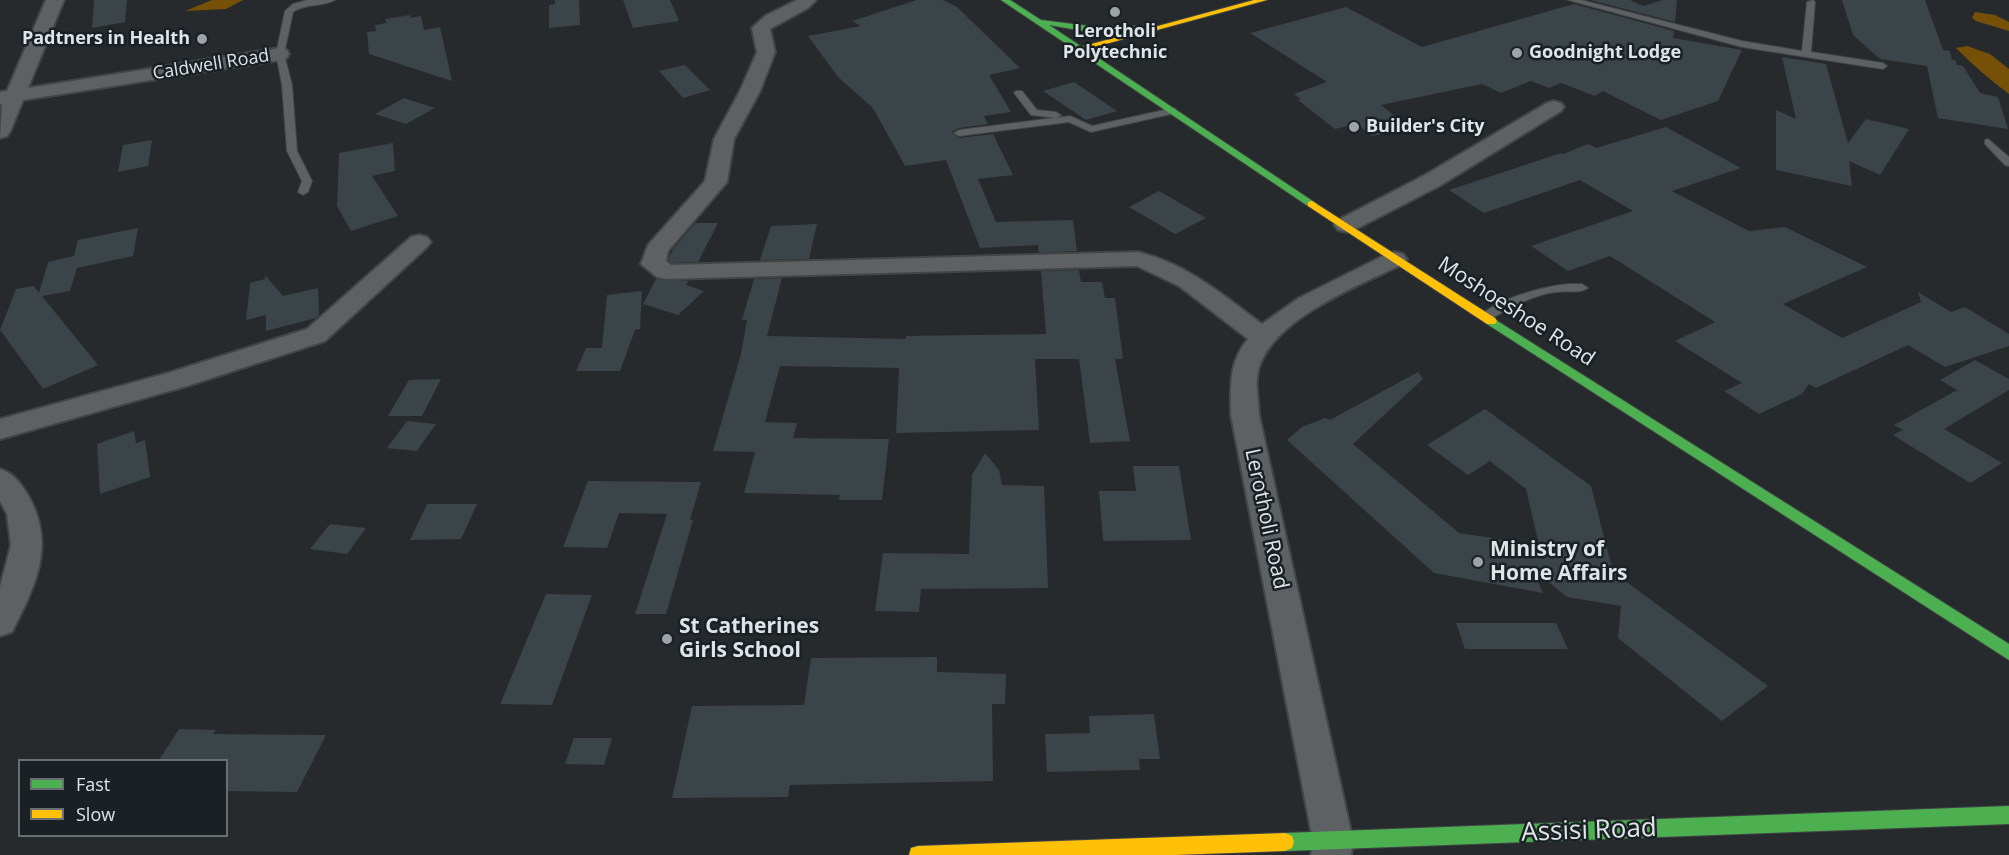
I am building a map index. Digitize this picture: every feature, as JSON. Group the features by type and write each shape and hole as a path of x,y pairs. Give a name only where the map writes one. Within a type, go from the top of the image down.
{"main road":[{"name":"Moshoeshoe Road","path":"1005,0 1395,259 2009,653"},
{"path":"1077,49 1155,28 1221,6 1263,0"},
{"path":"1033,19 1074,28 1155,28"},
{"path":"1121,77 1122,55 1132,40 1155,28"},
{"name":"Assisi Road","path":"918,855 1332,848 2009,815"}],"street":[{"path":"0,132 8,96 55,0"},
{"path":"807,0 794,10 766,21 761,28 766,52 750,91 724,139 716,182 656,250 653,264 666,272 1138,259 1159,263 1178,274 1262,338"},
{"name":"Caldwell Road","path":"8,96 280,54"},
{"path":"1346,225 1432,180 1554,107"},
{"path":"0,429 177,380 316,335 419,242"},
{"name":"Lerotholi Road","path":"1332,848 1245,415 1245,368 1262,338 1295,309 1395,259"},
{"path":"0,480 20,507 28,538 22,577 0,622"}],"lane":[{"path":"280,54 289,11 309,2 331,0"},
{"path":"1572,0 1742,44 1883,66"},
{"path":"1806,55 1810,2"},
{"name":"Caldwell Road","path":"280,54 287,85 292,151 307,181 303,192"},
{"path":"1019,93 1034,113 1058,115 1091,129 1173,111"},
{"path":"959,133 1070,119"},
{"path":"1988,142 2009,163"},
{"path":"1485,317 1519,299 1556,287 1582,288"}],"shaded area":[{"path":"212,0 243,0 226,9 185,11"},
{"path":"1975,12 1995,15 2009,22 2009,31 1976,21 1972,18"},
{"path":"1967,46 1990,54 2009,69 2009,94 1956,48"}],"building":[{"path":"94,0 127,0 125,22 92,28"},
{"path":"555,0 579,0 580,25 549,28 549,5 555,4"},
{"path":"623,0 670,0 679,21 633,28"},
{"path":"917,0 943,0 957,7 1020,68 989,75 1011,112 984,116 988,124 959,128 952,132 959,138 993,134 1013,175 978,179 996,222 1073,220 1077,251 1039,253 1038,245 980,248 946,160 905,166 873,108 838,77 808,36 861,26 852,21"},
{"path":"1590,0 1630,0 1643,6 1663,0 1677,0 1675,22"},
{"path":"1842,0 1925,0 1943,50 1950,51 1952,60 1955,60 1957,65 1963,66 1980,93 1998,97 2008,129 1938,118 1927,66 1880,59 1853,35"},
{"path":"1574,4 1674,31 1673,38 1742,50 1718,101 1661,120 1603,91 1595,96 1561,83 1549,88 1531,81 1501,93 1482,84 1381,105 1411,129 1372,136 1357,124 1335,129 1298,100 1301,99 1294,94 1327,82 1250,33 1346,7 1422,47"},
{"path":"410,15 410,18 421,16 424,30 440,27 452,81 369,54 367,32 376,31 375,25 386,23 385,19"},
{"path":"1782,57 1826,64 1848,143 1866,119 1909,129 1880,175 1849,161 1852,186 1776,170 1776,110 1796,119"},
{"path":"685,65 710,90 683,98 659,71"},
{"path":"1074,82 1117,111 1086,120 1043,91"},
{"path":"404,98 435,108 406,124 375,114"},
{"path":"1666,127 1741,168 1672,191 1749,231 1785,227 1867,267 1783,304 1842,338 1921,302 1918,292 1951,312 1965,307 2009,334 2009,346 1945,367 1908,345 1816,388 1809,384 1802,394 1759,414 1724,391 1742,383 1675,341 1715,322 1610,256 1568,271 1531,246 1633,211 1580,180 1484,213 1449,190 1588,144 1596,148"},
{"path":"152,140 148,166 118,172 123,145"},
{"path":"393,143 395,171 372,176 398,216 351,231 337,206 339,153"},
{"path":"1159,191 1206,218 1175,234 1129,207"},
{"path":"695,223 718,223 698,262 672,263 668,260 673,249"},
{"path":"817,224 809,259 760,260 771,226"},
{"path":"138,228 133,256 77,268 70,291 42,296 98,365 43,389 0,330 16,289 34,286 39,293 48,262 74,256 78,240"},
{"path":"1079,270 1081,282 1102,282 1105,298 1115,298 1123,359 1115,359 1130,441 1090,443 1079,359 1035,359 1039,430 896,433 899,368 780,366 765,422 797,423 793,438 889,439 882,500 839,500 840,495 744,493 755,452 713,451 741,354 747,320 742,320 754,279 782,278 767,336 906,339 906,336 1046,334 1041,271"},
{"path":"265,275 283,296 318,288 319,315 316,318 266,331 266,315 246,320 250,283 265,279"},
{"path":"656,279 688,281 686,285 704,291 678,315 643,304"},
{"path":"642,291 640,329 635,330 620,371 576,371 586,348 602,348 607,295"},
{"path":"1975,360 2009,379 2009,390 1944,429 2002,463 1970,483 1893,435 1903,430 1894,425 1957,390 1940,380"},
{"path":"1418,372 1423,379 1353,444 1459,533 1539,545 1526,489 1490,461 1468,475 1427,445 1485,409 1591,486 1613,572 1768,686 1722,721 1618,638 1621,606 1567,597 1533,570 1543,593 1434,573 1287,440 1302,427 1325,418 1330,420"},
{"path":"441,379 422,416 388,416 409,380"},
{"path":"407,421 436,424 417,451 387,448"},
{"path":"134,431 136,443 145,440 150,477 100,494 97,444"},
{"path":"985,453 999,470 1002,485 1044,486 1048,588 921,589 919,612 875,611 883,553 969,554 972,475"},
{"path":"1133,466 1179,466 1191,540 1103,541 1099,491 1136,491"},
{"path":"588,481 701,482 690,520 693,520 666,614 635,614 667,514 619,513 607,548 563,547"},
{"path":"427,504 477,504 461,539 410,540"},
{"path":"330,524 366,528 347,554 310,549"},
{"path":"546,594 592,595 552,705 500,704"},
{"path":"1456,623 1556,623 1568,649 1465,649"},
{"path":"937,657 937,672 1006,674 1005,704 992,704 993,781 790,785 788,797 672,798 692,706 804,705 811,658"},
{"path":"1154,714 1160,759 1139,759 1140,770 1047,772 1045,734 1090,733 1089,716"},
{"path":"179,729 216,730 213,734 326,735 297,792 228,791 228,759 160,759"},
{"path":"574,738 612,738 604,765 565,764"}],"traffic: fast":[{"path":"1005,0 1312,204"},
{"path":"1044,22 1089,29 1155,28"},
{"path":"1491,321 2009,653"},
{"path":"1285,842 2009,815"}],"traffic: slow":[{"path":"1077,49 1263,0"},
{"path":"1312,204 1491,321"},
{"path":"918,855 1285,842"}],"place":[{"name":"Lerotholi Polytechnic","path":"1115,12"},
{"name":"Padtners in Health","path":"202,39"},
{"name":"Goodnight Lodge","path":"1517,53"},
{"name":"Builder's City","path":"1354,127"},
{"name":"Ministry of Home Affairs","path":"1478,562"},
{"name":"St Catherines Girls School","path":"667,639"}]}
